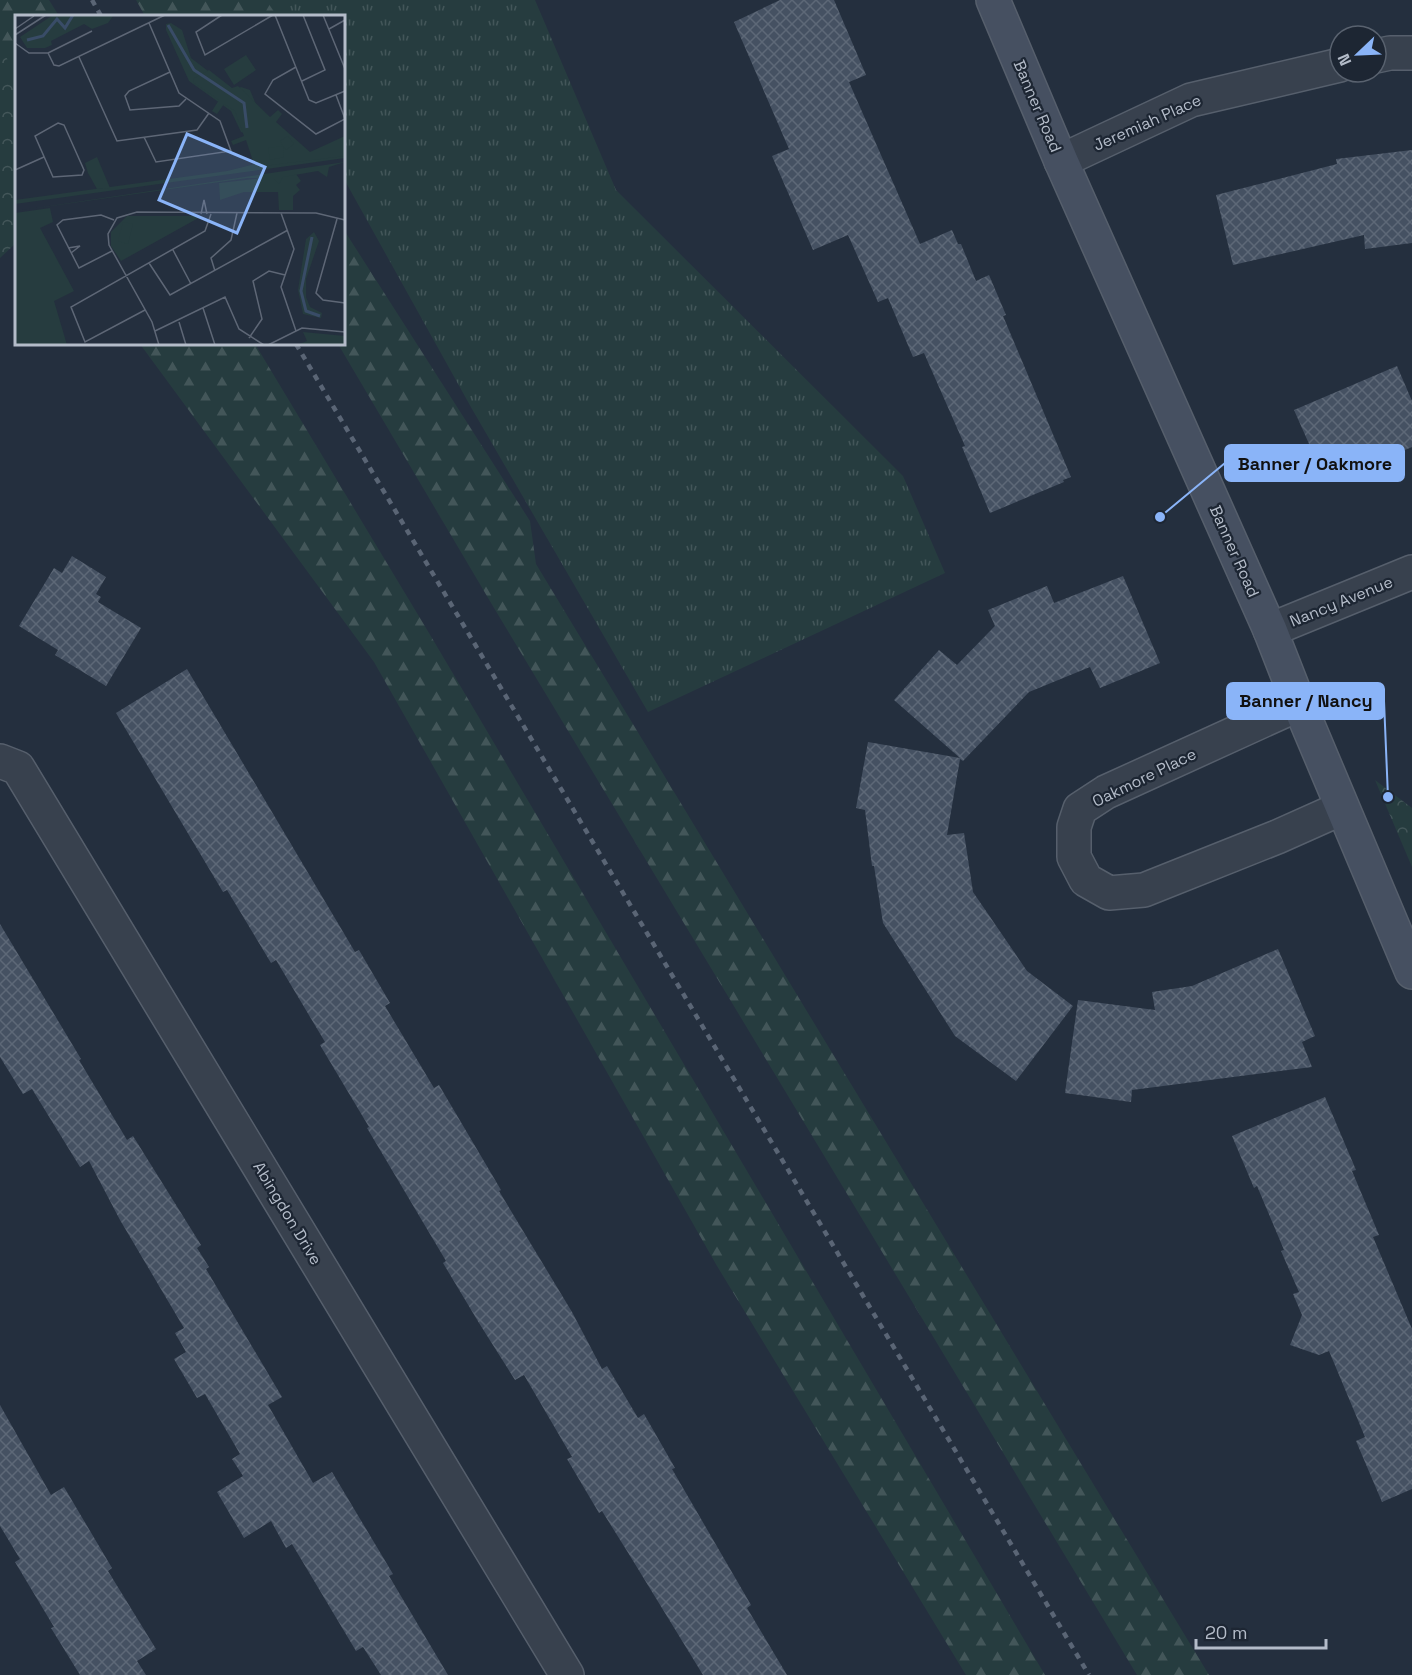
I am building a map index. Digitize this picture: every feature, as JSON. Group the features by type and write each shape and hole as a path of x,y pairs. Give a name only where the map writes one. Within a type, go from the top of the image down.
{"street":[{"name":"Banner Road","path":"993,0 1061,161 1270,630 1412,972"},
{"path":"1388,53 1412,53"},
{"name":"Jeremiah Place","path":"1061,161 1191,100 1328,67"},
{"name":"Nancy Avenue","path":"1270,630 1412,572"},
{"name":"Oakmore Place","path":"1299,704 1106,792 1080,809 1074,827 1074,857 1086,880 1109,893 1144,890 1277,837 1342,808"},
{"name":"Abingdon Drive","path":"0,761 18,768 567,1675"}],"green space":[{"path":"0,0 49,0 58,15 15,15 15,211 0,215"},
{"path":"136,0 266,0 276,15 144,15"},
{"path":"244,0 535,0 616,190 903,476 945,573 648,712 472,409 345,181 345,15 252,15"},
{"path":"0,46 15,73 15,244 0,258"},
{"path":"345,232 530,521 536,564 1209,1675 1137,1675 494,608 339,345 345,345"},
{"path":"141,345 256,345 429,633 1045,1675 966,1675 717,1266 374,662"},
{"path":"1375,780 1412,808 1412,867"}],"building":[{"path":"780,0 834,0 866,75 849,82 920,244 952,230 958,244 961,244 976,281 989,275 1006,315 1003,316 1071,477 1063,480 1064,482 990,513 962,447 965,446 924,353 913,357 888,298 878,302 848,235 813,250 772,156 789,149 734,22"},
{"path":"1412,150 1412,243 1365,249 1364,235 1233,265 1216,195 1337,164 1336,159"},
{"path":"1397,366 1412,401 1412,447 1379,461 1377,458 1325,480 1294,410"},
{"path":"72,556 106,577 96,594 101,597 98,602 141,628 106,686 55,655 58,650 19,626 54,568 62,573"},
{"path":"1123,576 1160,663 1100,688 1090,667 1029,692 963,761 960,759 947,835 964,833 973,892 1027,971 1073,1006 1016,1081 955,1036 883,923 874,866 872,866 865,810 856,808 868,742 960,758 894,700 939,650 957,665 995,626 988,610 1047,586 1054,603"},
{"path":"187,669 355,952 359,950 390,1003 385,1006 434,1088 439,1085 501,1190 499,1191 572,1312 602,1369 607,1366 638,1418 644,1414 675,1468 672,1469 751,1605 747,1608 787,1675 703,1675 602,1511 599,1513 567,1459 572,1457 524,1375 515,1380 443,1263 446,1261 320,1045 325,1042 276,960 271,963 227,890 223,892 116,713"},
{"path":"0,924 127,1140 133,1136 201,1245 197,1248 209,1267 206,1269 282,1397 268,1405 313,1483 332,1472 393,1574 389,1576 448,1675 381,1675 363,1647 356,1651 292,1544 286,1548 271,1521 244,1538 217,1492 243,1476 232,1459 240,1454 205,1394 197,1398 174,1359 186,1352 175,1333 184,1328 120,1220 89,1161 80,1167 32,1089 23,1094 0,1057"},
{"path":"1278,949 1315,1036 1302,1042 1312,1067 1132,1090 1131,1102 1065,1093 1078,1000 1155,1010 1152,992 1192,986"},
{"path":"1325,1097 1356,1170 1352,1171 1379,1235 1373,1237 1412,1329 1412,1489 1382,1502 1356,1441 1365,1437 1329,1351 1319,1355 1290,1345 1302,1315 1293,1294 1299,1292 1257,1186 1254,1188 1232,1136"},
{"path":"0,1405 51,1495 64,1487 112,1568 108,1571 156,1649 137,1661 146,1675 80,1675 15,1562 20,1559 0,1526"}],"railway":[{"path":"92,0 100,15"},
{"path":"297,345 1089,1675"}],"place":[{"name":"Banner / Oakmore","path":"1160,517"},
{"name":"Banner / Nancy","path":"1388,797"}]}
